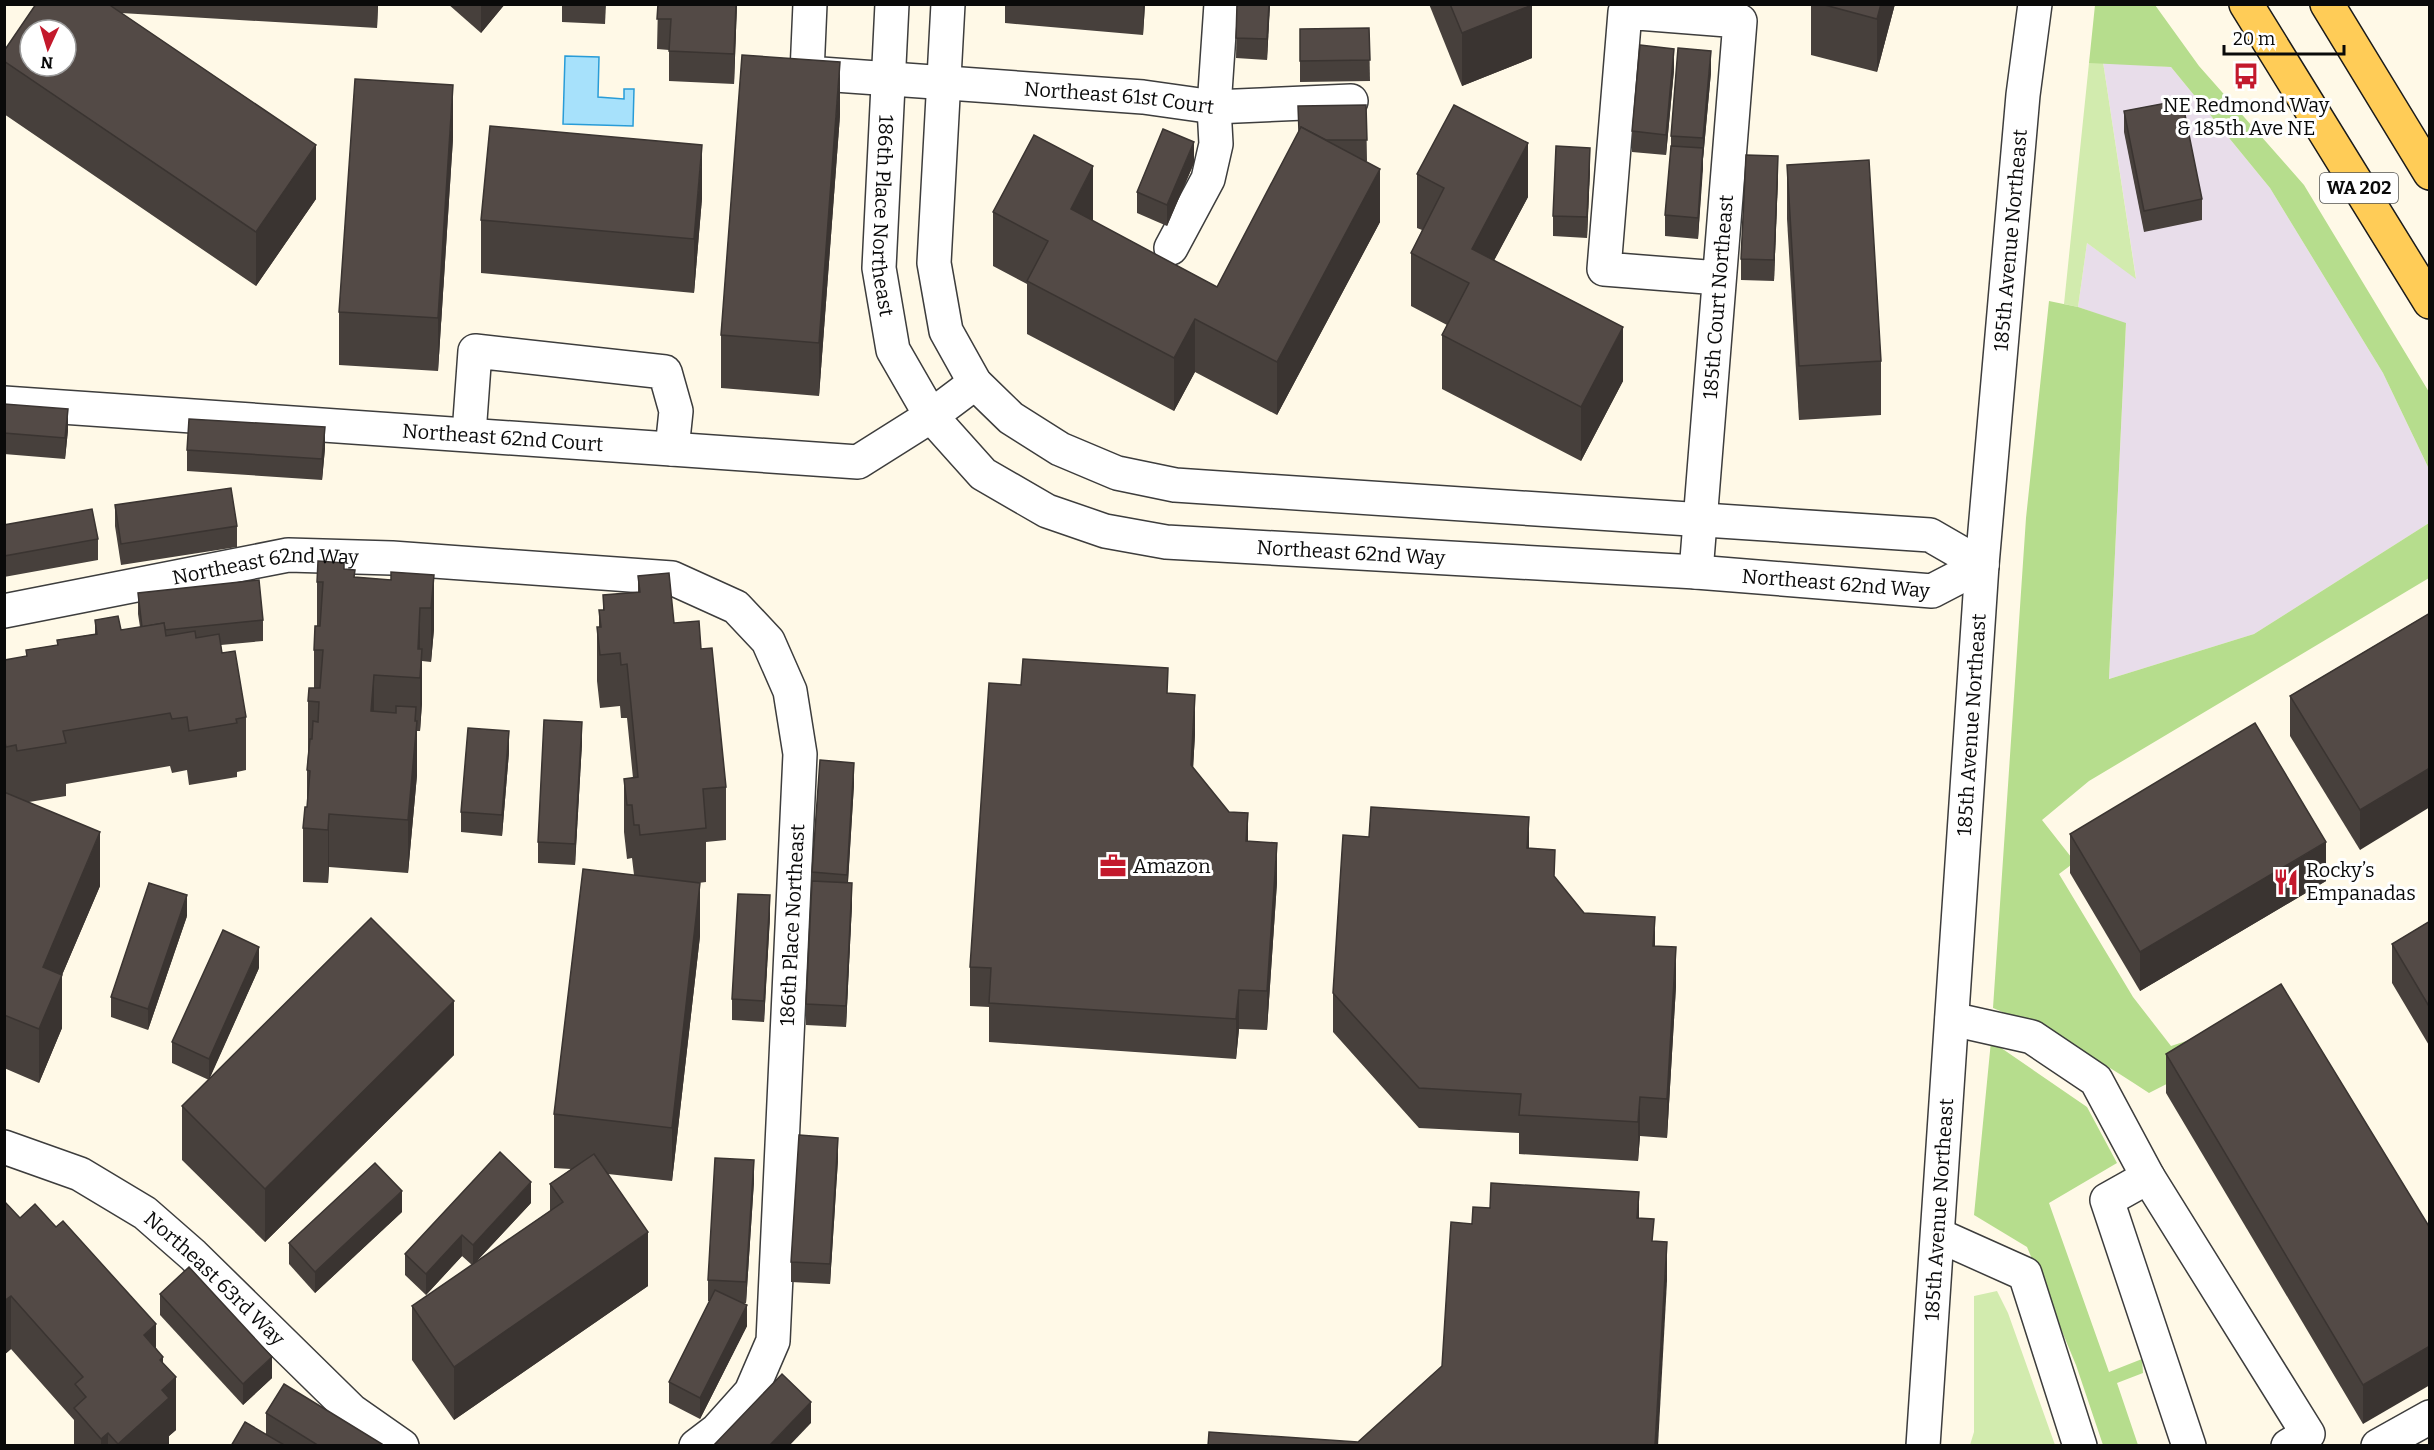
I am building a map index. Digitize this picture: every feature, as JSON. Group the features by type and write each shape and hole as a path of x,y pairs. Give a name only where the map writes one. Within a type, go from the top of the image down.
{"main road":[{"name":"WA 202","path":"2246,4 2430,302"},
{"name":"WA 202","path":"2327,4 2430,173"}],"street":[{"name":"Northeast 61st Court","path":"810,4 807,73 1143,97 1214,107 1351,101"},
{"name":"186th Place Northeast","path":"892,4 879,268 893,350 931,416"},
{"path":"948,4 934,263 946,331 975,383 1011,418 1060,449 1117,473 1175,485 1930,535 1982,565"},
{"path":"1171,248 1208,179 1216,144 1214,107 1221,4"},
{"name":"185th Avenue Northeast","path":"1923,1446 1982,565 2023,95 2035,4"},
{"name":"185th Court Northeast","path":"1696,572 1740,21 1625,12 1604,270 1719,278"},
{"path":"469,434 475,351 665,372 676,411 672,448"},
{"name":"Northeast 62nd Court","path":"4,403 858,462 931,416 975,383"},
{"name":"Northeast 62nd Way","path":"931,416 983,474 1047,511 1105,531 1166,542 1696,572 1932,591 1982,565"},
{"name":"Northeast 62nd Way","path":"4,611 288,555 392,558 530,568"},
{"name":"186th Place Northeast","path":"530,568 672,578 736,607 768,640 790,691 800,754 773,1341 751,1392 717,1430 696,1446"},
{"path":"1952,1019 2032,1037 2096,1080 2148,1177 2303,1442"},
{"name":"Northeast 63rd Way","path":"4,1147 80,1174 145,1213 193,1255 352,1411 402,1446"},
{"path":"2148,1177 2107,1200 2188,1446"},
{"path":"1938,1236 2025,1274 2080,1446"},
{"path":"2378,1446 2430,1417"}],"shaded area":[{"path":"2103,62 2171,67 2270,188 2383,373 2429,469 2429,523 2254,634 2109,679 2126,324 2078,307 2087,243 2136,278"}],"green space":[{"path":"2095,5 2155,5 2199,66 2304,185 2429,392 2429,469 2383,373 2270,188 2171,67 2089,63"},
{"path":"2103,62 2136,279 2087,243 2078,307 2064,304 2089,63"},
{"path":"2049,301 2078,307 2126,323 2109,679 2254,634 2429,523 2429,578 2089,781 2042,820 2075,862 2059,874 2133,997 2171,1046 2235,1025 2251,1041 2149,1093 2073,1046 1993,1008 2026,518"},
{"path":"1991,1041 2087,1107 2117,1163 2049,1203 2109,1372 2142,1359 2143,1373 2117,1383 2138,1445 2103,1445 2076,1365 2027,1247 1974,1215"},
{"path":"1997,1291 2008,1313 2055,1445 1970,1445 1974,1432 1974,1296"}],"water":[{"path":"565,56 599,57 598,97 624,99 624,89 634,89 633,126 563,124"}],"building":[{"path":"36,4 108,4 316,145 256,232 29,78 78,78 78,18 26,18"},
{"path":"658,4 736,4 734,54 669,51 671,19 657,19"},
{"path":"1237,4 1269,4 1267,39 1236,38"},
{"path":"1450,4 1532,4 1532,5 1462,33"},
{"path":"1821,4 1881,4 1877,19"},
{"path":"1369,28 1370,60 1300,61 1300,29"},
{"path":"18,30 18,70 4,61 4,51"},
{"path":"1640,45 1674,49 1666,135 1632,131"},
{"path":"1678,48 1711,51 1703,138 1671,136"},
{"path":"742,55 840,62 819,343 721,335"},
{"path":"355,79 453,85 438,318 339,312"},
{"path":"2182,100 2202,199 2144,211 2124,111"},
{"path":"1366,105 1367,140 1326,140 1301,127 1299,132 1298,106"},
{"path":"1454,105 1528,143 1472,249 1623,327 1581,407 1442,335 1469,283 1411,253 1444,188 1417,174"},
{"path":"490,126 702,145 694,239 481,220"},
{"path":"1301,127 1380,169 1277,362 1195,319 1174,358 1027,281 1048,241 993,212 1034,135 1093,166 1071,209 1217,287"},
{"path":"1163,129 1194,142 1167,205 1137,192"},
{"path":"1556,146 1590,148 1587,217 1553,216"},
{"path":"1671,146 1703,148 1698,218 1665,215"},
{"path":"1746,155 1778,156 1774,260 1741,259"},
{"path":"1869,160 1881,361 1799,366 1787,165"},
{"path":"4,404 68,409 65,438 4,433"},
{"path":"189,419 325,427 322,459 187,450"},
{"path":"231,488 237,526 121,544 115,505"},
{"path":"92,509 98,539 4,556 4,525"},
{"path":"318,561 344,563 344,569 355,570 354,577 391,580 391,572 434,575 431,608 420,608 418,649 422,649 420,678 374,675 371,711 396,713 396,706 416,707 415,721 417,721 408,820 329,814 328,830 303,828 310,771 307,770 310,739 312,739 313,721 318,722 319,702 308,701 309,688 320,688 323,650 314,650 315,626 320,626 323,582 317,582"},
{"path":"669,573 674,623 699,621 701,649 712,648 726,787 703,789 706,828 640,835 639,825 634,825 632,805 627,805 624,779 638,777 627,664 621,665 620,653 600,655 597,627 601,627 599,610 604,610 603,595 640,592 638,576"},
{"path":"259,580 263,620 165,630 164,623 142,627 138,593"},
{"path":"2430,613 2430,768 2360,810 2290,696"},
{"path":"118,616 121,630 164,623 166,636 195,631 196,638 219,634 222,653 235,651 246,717 236,719 237,723 189,731 187,717 172,719 170,713 63,731 66,743 17,751 16,745 6,747 4,738 5,660 27,656 26,650 58,645 57,640 97,634 95,620"},
{"name":"Amazon","path":"1023,659 1168,668 1167,693 1195,695 1191,765 1229,812 1248,813 1246,841 1277,843 1267,991 1239,990 1236,1019 989,1003 991,968 970,967 989,683 1021,685"},
{"path":"544,720 582,722 575,844 538,842"},
{"path":"2255,723 2326,842 2140,952 2070,834"},
{"path":"468,728 509,731 502,815 461,812"},
{"path":"820,760 854,763 847,875 812,872"},
{"path":"4,792 100,832 43,967 62,975 39,1029 4,1015"},
{"path":"1371,807 1529,817 1527,848 1555,850 1554,876 1584,913 1655,917 1653,946 1676,947 1667,1099 1640,1097 1638,1122 1519,1115 1521,1094 1419,1088 1333,993 1343,835 1369,837"},
{"path":"583,869 700,883 672,1128 554,1114"},
{"path":"812,881 852,883 846,1006 806,1004"},
{"path":"149,883 187,895 148,1009 111,997"},
{"path":"738,894 770,895 764,1001 732,999"},
{"path":"371,918 454,1001 265,1189 182,1106"},
{"path":"2430,921 2430,1008 2392,944"},
{"path":"223,930 259,947 209,1059 172,1042"},
{"path":"2281,984 2430,1228 2430,1346 2363,1385 2166,1054"},
{"path":"799,1135 838,1138 830,1264 791,1262"},
{"path":"500,1152 531,1182 473,1245 462,1235 426,1274 405,1254"},
{"path":"594,1154 648,1232 454,1367 412,1306 563,1202 550,1184"},
{"path":"715,1158 754,1160 746,1282 708,1280"},
{"path":"375,1163 402,1191 315,1272 289,1243"},
{"path":"1491,1183 1639,1192 1637,1218 1654,1219 1652,1241 1667,1242 1655,1446 1208,1446 1209,1432 1358,1442 1442,1366 1451,1222 1472,1224 1473,1207 1490,1208"},
{"path":"4,1201 20,1218 35,1204 56,1227 63,1221 156,1324 144,1335 163,1357 160,1360 176,1377 162,1390 169,1398 118,1444 108,1433 101,1439 74,1408 86,1397 75,1384 83,1377 11,1296 4,1301"},
{"path":"189,1267 272,1357 243,1384 160,1294"},
{"path":"715,1290 747,1305 700,1398 669,1382"},
{"path":"782,1374 811,1402 769,1446 713,1446"},
{"path":"284,1384 382,1444 381,1446 319,1446 266,1413"},
{"path":"245,1422 286,1446 231,1446"}],"place":[{"name":"NE Redmond Way & 185th Ave NE","path":"2246,76"},
{"name":"Amazon","path":"1113,866"},
{"name":"Rocky’s Empanadas","path":"2286,882"}]}
